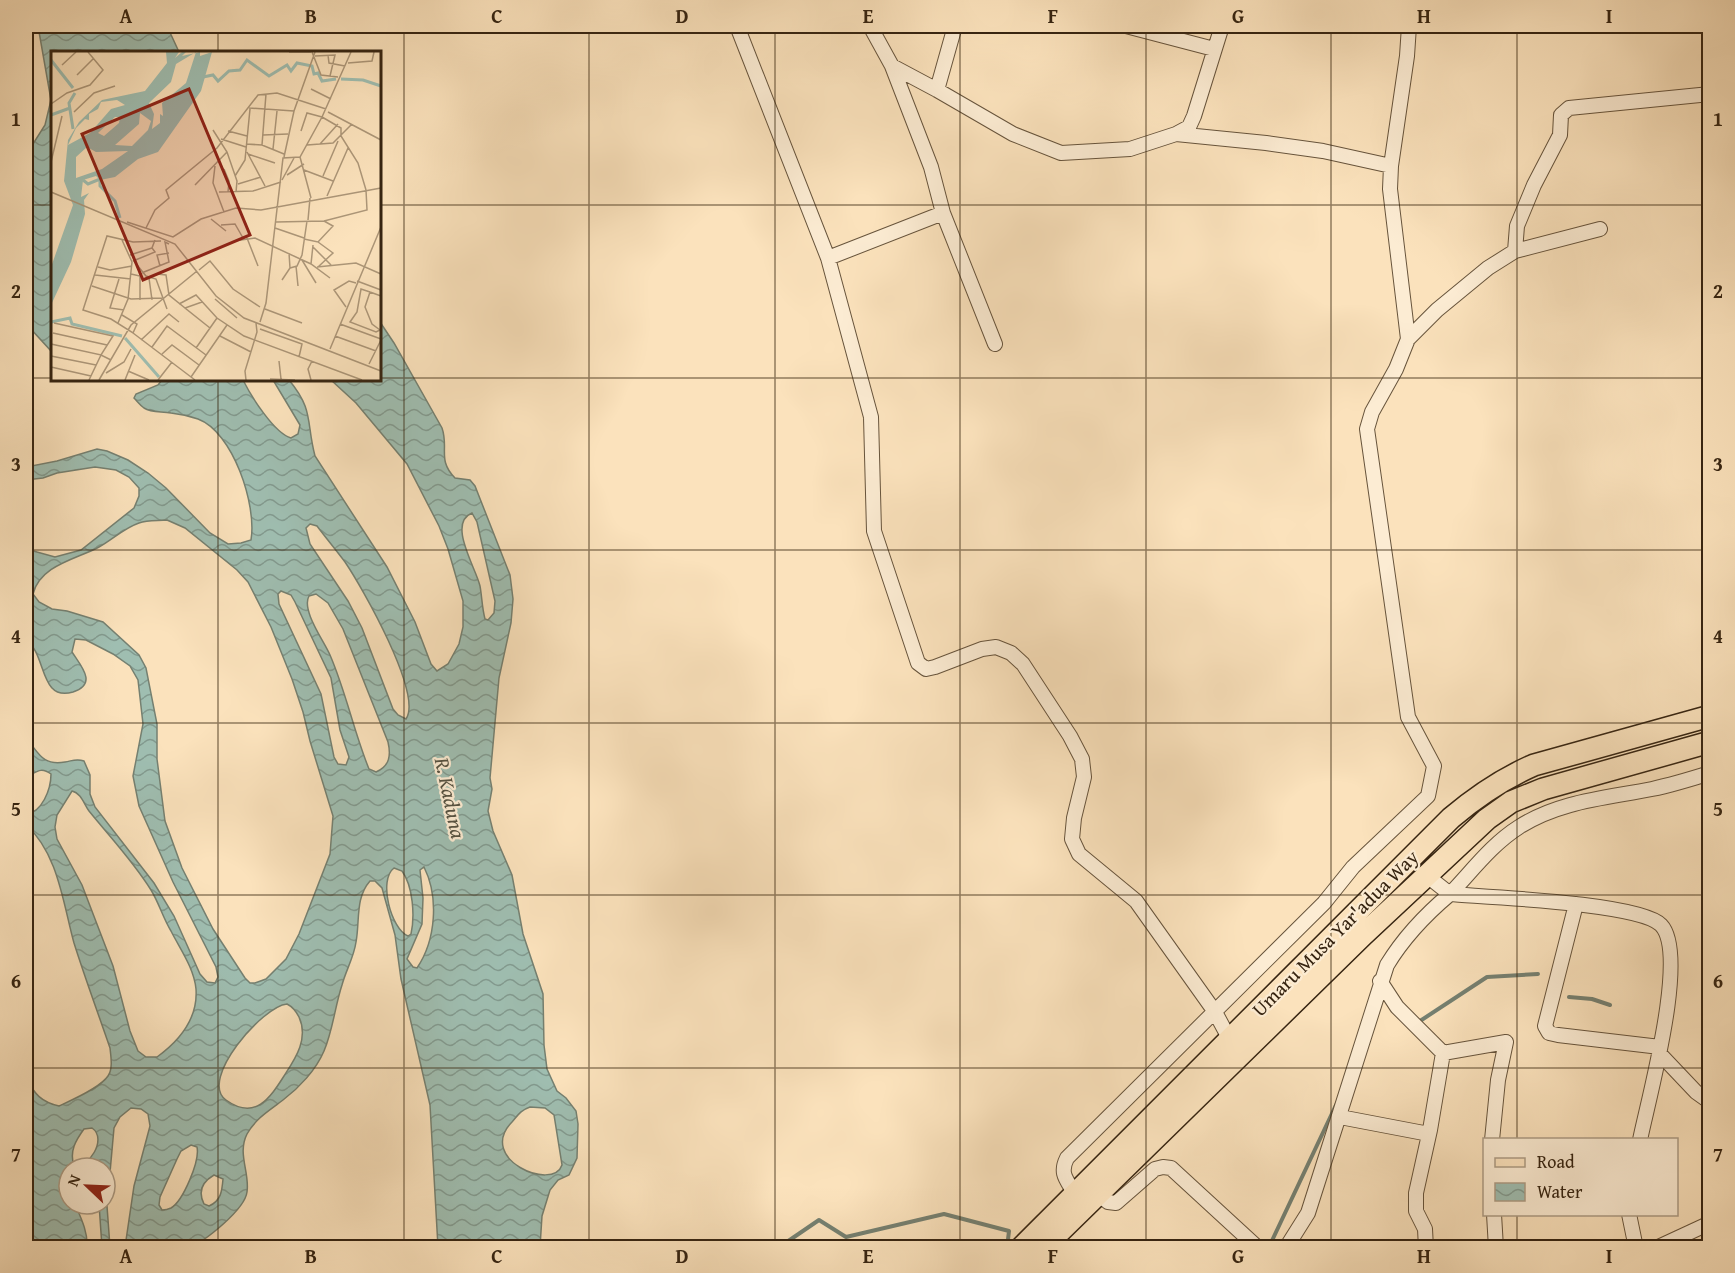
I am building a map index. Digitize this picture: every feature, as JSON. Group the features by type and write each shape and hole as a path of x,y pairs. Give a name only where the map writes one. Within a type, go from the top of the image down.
{"main road":[{"name":"Umaru Musa Yar'adua Way","path":"1021,1248 1229,1038 1451,818 1479,794 1506,777 1534,765 1710,716"},
{"name":"Umaru Musa Yar'adua Way","path":"1043,1248 1462,840 1510,802 1543,789 1710,742"}],"street":[{"path":"737,26 828,258 871,417 874,531 918,663 926,669 935,668 996,647 1011,653 1023,663 1070,736 1082,759 1084,777 1074,818 1072,839 1079,854 1136,901 1215,1012 1229,1038"},
{"path":"870,26 892,66 931,167 943,213 995,344"},
{"path":"937,90 955,26"},
{"path":"1126,26 1214,49"},
{"path":"892,66 1013,134 1061,153 1130,149 1176,134 1189,127 1222,26"},
{"path":"1408,339 1407,314 1390,198 1391,166 1407,56 1409,26"},
{"path":"1515,251 1517,225 1534,185 1560,135 1561,115 1569,108 1710,94"},
{"path":"1176,134 1266,142 1323,151 1391,166"},
{"path":"828,258 943,213"},
{"path":"1075,1194 1064,1175 1063,1167 1068,1158 1324,903 1353,867 1428,796 1434,766 1408,717 1368,435 1372,412 1396,369 1408,339 1437,310 1488,268 1515,251 1600,229"},
{"path":"1286,1248 1308,1213 1340,1117 1380,981 1398,947 1423,917 1450,894 1496,844 1519,827 1544,813 1586,801 1654,788 1710,773"},
{"path":"1426,875 1450,894 1576,904 1649,918 1661,925 1669,938 1670,981 1666,1020 1640,1138"},
{"path":"1576,904 1545,1026 1550,1033 1558,1035 1659,1050 1696,1092 1710,1102"},
{"path":"1380,981 1397,1007 1443,1053"},
{"path":"1443,1053 1506,1042 1498,1080 1492,1138"},
{"path":"1426,1248 1425,1229 1416,1211 1416,1193 1443,1053"},
{"path":"1340,1117 1429,1134"},
{"path":"1098,1194 1108,1202 1116,1203 1155,1169 1171,1168 1258,1248"},
{"path":"1494,1216 1496,1248"},
{"path":"1629,1216 1636,1248"},
{"path":"1656,1248 1710,1223"}],"water":[{"path":"38,26 167,26 179,51 51,51 51,100"},
{"path":"51,100 51,351 30,328 26,315 26,145 33,144 45,125"},
{"name":"R. Kaduna","path":"381,324 442,428 445,460 450,472 455,478 470,480 475,486 510,575 513,599 511,623 499,678 490,778 492,789 488,811 493,831 512,875 523,934 543,994 547,1069 557,1091 576,1111 578,1124 577,1158 569,1175 558,1180 550,1190 542,1216 540,1247 438,1247 430,1105 401,979 395,935 382,888 375,881 370,881 362,895 355,948 324,1051 312,1072 301,1084 259,1119 247,1134 243,1156 247,1192 245,1199 232,1216 214,1232 189,1247 168,1249 125,1247 134,1186 150,1126 148,1114 141,1109 131,1108 120,1117 114,1128 111,1156 91,1156 98,1139 92,1128 84,1129 78,1137 73,1156 57,1156 57,1216 80,1216 87,1247 26,1247 26,1079 39,1097 59,1106 99,1085 108,1076 111,1063 110,1048 74,943 58,879 37,836 26,825 26,814 32,813 41,805 51,774 41,770 26,777 26,738 42,757 51,762 84,761 90,775 90,794 95,807 154,883 174,916 200,974 207,982 215,983 218,977 216,967 173,882 139,806 133,776 143,724 138,680 130,666 113,654 86,640 75,639 72,652 83,669 86,680 81,689 62,693 54,690 49,684 33,647 26,640 26,549 55,557 81,550 134,508 139,496 139,488 129,477 116,470 95,467 26,480 26,467 57,461 97,449 107,451 128,460 148,473 210,533 228,544 251,540 252,525 246,490 240,471 222,438 211,426 198,419 147,410 134,398 136,394 158,385 161,381 244,381 270,422 284,435 291,438 298,434 300,425 274,381 290,381 306,408 315,456 387,567 415,622 431,664 437,671 448,664 459,644 463,627 463,601 439,526 407,464 356,403 332,381 381,381","holes":["472,513 477,522 495,601 494,613 488,620 485,619 480,586 462,536 465,518","167,520 185,528 237,570 248,582 271,627 292,679 333,816 330,854 299,934 286,959 266,979 255,983 250,983 245,978 213,929 182,868 165,821 157,759 157,724 146,668 139,655 103,622 52,609 39,602 33,594 37,584 51,570 99,547 134,525","310,524 317,526 345,562 376,616 399,665 406,687 409,706 406,719 393,709 362,628 348,601 310,544 306,528","281,591 291,595 331,678 340,730 349,757 346,765 338,764 334,757 321,694 279,604 278,594","316,594 328,603 343,629 388,742 387,763 376,772 369,769 336,669 314,626 308,609 309,596","72,791 80,796 89,811 144,879 190,966 196,989 194,1010 180,1036 157,1057 146,1057 138,1051 130,1031 113,966 82,885 57,839 55,827 57,815","424,867 429,879 433,918 428,945 417,968 413,967 407,959 422,924 423,898 420,870","394,868 402,871 409,885 413,910 411,934 408,936 402,932 392,915 387,893 389,874","287,1004 294,1009 302,1025 302,1041 292,1063 273,1092 261,1104 245,1108 236,1106 226,1100 220,1090 220,1077 227,1061 237,1045 263,1017","530,1107 545,1108 554,1115 562,1165 556,1172 545,1175 520,1168 503,1148 503,1136 522,1111","191,1145 197,1147 196,1161 185,1189 176,1204 162,1210 159,1205 160,1197 181,1151","214,1175 223,1179 218,1198 209,1206 204,1204 201,1195 202,1188 207,1181"]},
{"path":"100,1216 108,1216 110,1247 102,1247"}],"waterway":[{"path":"1420,1021 1487,977 1538,974"},
{"path":"1569,997 1592,999 1610,1005"},
{"path":"1269,1247 1336,1105"},
{"path":"778,1248 819,1220 846,1237 944,1214 1009,1231 1007,1248"}]}
